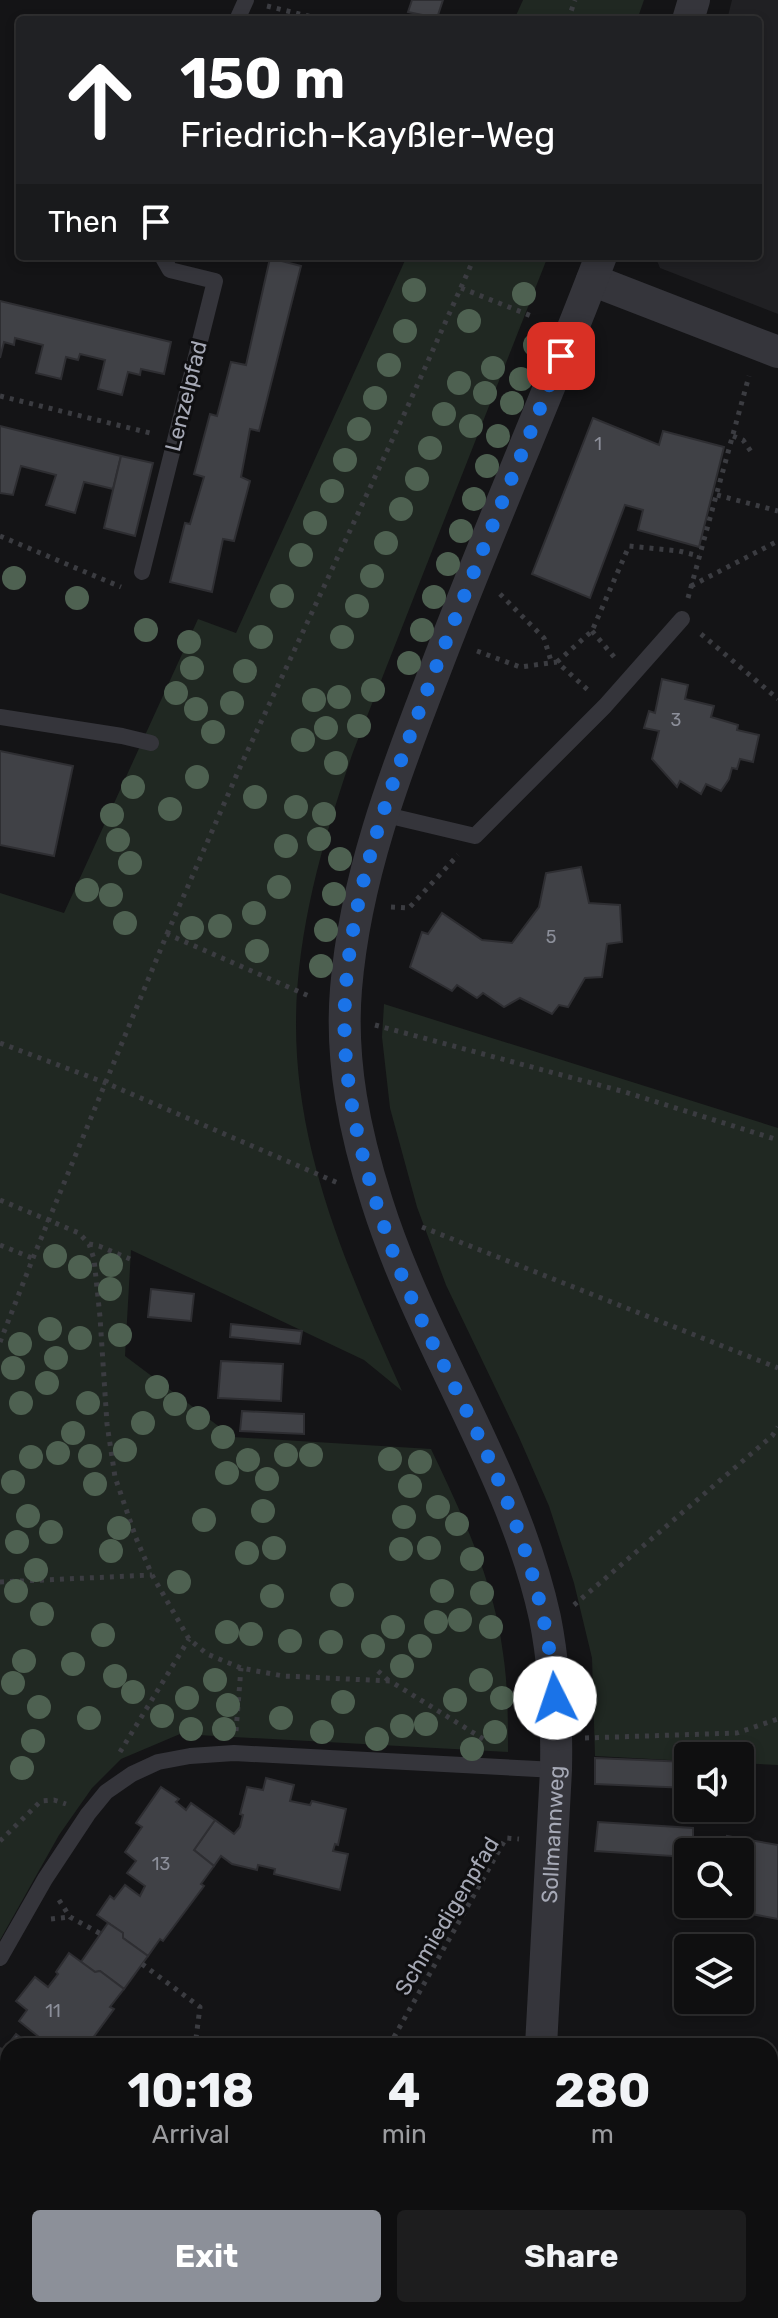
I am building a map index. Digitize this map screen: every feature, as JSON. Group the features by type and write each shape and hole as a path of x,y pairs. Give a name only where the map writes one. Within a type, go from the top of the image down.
{"street":[{"path":"596,268 768,348"},
{"name":"Sollmannweg","path":"541,2038 556,1755 551,1654 533,1575 499,1480 399,1268 365,1161 354,1124 348,1084 346,989 359,900 382,814 458,610 596,268"}],"lane":[{"name":"Lenzelpfad","path":"142,572 215,281 170,270 164,260"},
{"path":"382,814 475,836 605,706 682,619"},
{"path":"0,717 151,743"},
{"path":"0,1958 45,1879 88,1814 106,1792 132,1774 158,1762 234,1753 556,1755"}],"path":[{"path":"246,0 308,16"},
{"path":"0,1342 167,934 241,765 473,260"},
{"path":"461,288 534,317"},
{"path":"768,348 733,436 682,619 778,699"},
{"path":"0,396 176,439"},
{"path":"733,436 743,440 752,453"},
{"path":"717,495 778,511"},
{"path":"0,536 123,588 142,572"},
{"path":"691,586 778,541"},
{"path":"477,651 520,667 554,661 592,631 629,546 699,556"},
{"path":"499,593 544,638 554,661 605,706"},
{"path":"592,631 633,674"},
{"path":"390,907 409,908 475,836"},
{"path":"167,934 309,996"},
{"path":"375,1025 625,1092 778,1140"},
{"path":"0,1043 106,1083 349,1188"},
{"path":"0,1200 79,1233 89,1244 94,1259 107,1424 115,1477 152,1575 189,1639 207,1654 241,1668 283,1676 390,1681"},
{"path":"416,1225 778,1368"},
{"path":"89,1244 130,1259"},
{"path":"0,1245 33,1258"},
{"path":"573,1605 772,1436 778,1427"},
{"path":"0,1582 152,1575"},
{"path":"115,1760 189,1639"},
{"path":"238,1708 241,1668"},
{"path":"378,1671 493,1745"},
{"path":"556,1755 737,1733 778,1719"},
{"path":"0,1841 41,1801 54,1800 88,1814"},
{"name":"Schmiedigenpfad","path":"394,2038 506,1838 552,1841"},
{"path":"45,1879 70,1917 101,1934"},
{"path":"142,1964 200,2007 196,2038"}],"shaded area":[{"path":"523,0 644,0 638,16 516,16"},
{"path":"732,0 778,0 778,314 660,268 657,260 762,260 762,16 728,16"},
{"path":"405,260 546,260 353,752 313,887 301,955 296,1025 298,1073 305,1121 316,1167 346,1258 402,1391 364,1360 131,1250 125,1356 233,1437 431,1449 465,1523 499,1626 505,1665 508,1752 180,1734 121,1759 92,1788 59,1835 0,1940 0,893 64,913 198,619 236,633"},
{"path":"384,1004 778,1128 778,1765 754,1764 754,1742 674,1742 674,1760 595,1756 592,1658 574,1583 549,1506 446,1285 417,1207 390,1108 382,1037"}],"building":[{"path":"412,0 443,0 438,16 408,12"},
{"path":"270,260 301,266 259,431 250,429 241,477 250,481 234,541 223,539 212,592 170,582 185,523 190,524 204,477 194,474 210,414 217,416 231,362 246,365"},
{"path":"0,301 171,342 164,374 141,369 140,375 128,372 122,395 98,389 105,360 80,354 78,360 66,357 61,379 36,373 43,345 15,338 14,345 4,342 0,358"},
{"path":"593,418 659,445 663,431 724,447 699,547 638,530 643,510 625,505 590,598 532,574"},
{"path":"0,426 121,456 113,489 84,482 75,513 46,505 56,475 21,466 13,495 0,493"},
{"path":"121,456 153,463 135,536 104,528"},
{"path":"662,679 688,685 685,699 714,706 711,717 738,725 737,730 759,735 753,762 740,759 737,769 732,768 721,791 706,784 701,794 680,781 677,787 652,759 659,731 644,728 649,711 655,713"},
{"path":"0,751 73,766 54,856 0,845"},
{"path":"581,867 589,903 620,905 622,942 607,944 602,977 585,978 568,1007 559,1005 552,1014 520,998 504,1007 483,993 477,998 457,985 452,991 410,967 422,932 428,934 442,913 482,940 512,943 539,907 546,873"},
{"path":"151,1289 194,1294 191,1321 148,1317"},
{"path":"231,1324 302,1331 300,1344 230,1337"},
{"path":"221,1361 283,1364 281,1401 218,1398"},
{"path":"242,1411 304,1414 304,1434 240,1431"},
{"path":"595,1758 674,1761 674,1787 595,1784"},
{"path":"266,1778 294,1785 290,1801 310,1805 312,1801 346,1809 338,1845 335,1844 333,1851 348,1854 340,1890 274,1874 275,1869 258,1865 257,1870 232,1864 221,1856 214,1866 194,1850 215,1820 234,1834 240,1827 247,1787 263,1790"},
{"path":"161,1787 179,1799 176,1802 186,1810 191,1803 215,1820 194,1850 214,1866 201,1884 204,1886 148,1956 97,1915 110,1896 114,1899 125,1885 140,1896 145,1886 127,1873 136,1861 125,1852 142,1827 136,1823"},
{"path":"598,1822 693,1828 693,1838 674,1838 674,1856 595,1851"},
{"path":"754,1841 778,1845 778,1919 754,1914"},
{"path":"108,1923 148,1956 124,1989 100,1971 95,1972 81,1962"},
{"path":"69,1953 124,1989 110,2007 114,2009 93,2038 38,2038 19,2021 27,2010 16,2001 35,1977 48,1987"}],"route":[{"path":"555,1698 544,1616 517,1526 499,1480 399,1268 376,1199 354,1124 348,1084 345,1023 346,989 359,900 385,804 458,610 561,356"}]}
